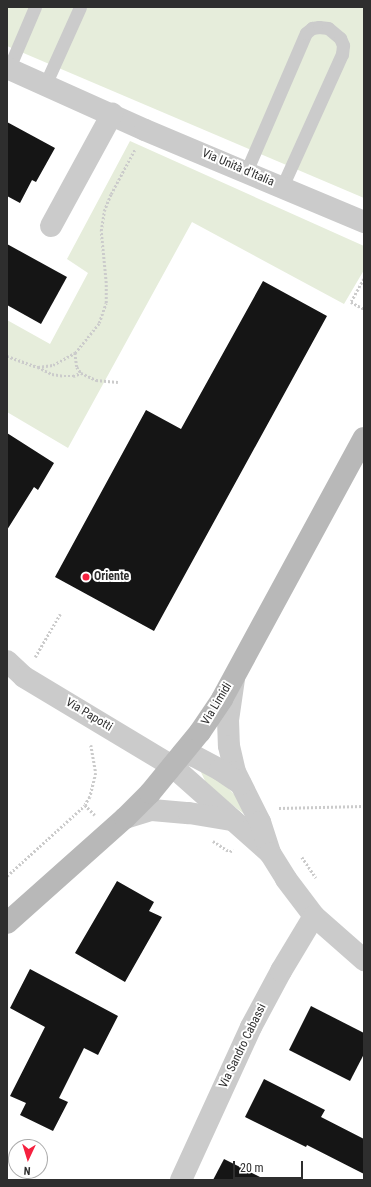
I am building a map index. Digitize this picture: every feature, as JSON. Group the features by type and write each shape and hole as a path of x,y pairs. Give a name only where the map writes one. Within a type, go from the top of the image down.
{"main road":[{"name":"Via Limidi","path":"7,923 125,818 178,760 200,732 235,674 364,438"}],"street":[{"name":"Via Unità d'Italia","path":"8,68 145,130 364,222"},
{"path":"51,226 112,114"},
{"name":"Via Papotti","path":"7,661 24,677 178,760"},
{"path":"235,674 228,720 229,746 235,772 260,822 270,854 286,879 314,916 364,960"},
{"path":"241,784 220,770 194,756 178,760 232,820 270,854"},
{"path":"125,818 152,810 189,813 232,820"},
{"name":"Via Sandro Cabassi","path":"181,1180 251,1027 281,971 314,916"}],"lane":[{"path":"8,68 35,7"},
{"path":"45,85 80,7"},
{"path":"246,172 306,33 312,28 328,28 340,38 343,45 342,54 282,187"}],"path":[{"path":"38,367 53,365 75,353 99,323 106,303 106,284 101,231 104,211 111,194 145,130"},
{"path":"364,279 352,302 364,309"},
{"path":"75,353 77,368 81,373 96,380 118,382"},
{"path":"7,356 38,367 52,374 73,376 81,373"},
{"path":"24,677 60,614"},
{"path":"7,876 86,805"},
{"path":"297,851 320,883"}],"green space":[{"path":"7,7 364,7 364,198 7,46"},
{"path":"130,141 364,246 364,270 344,304 192,222 68,448 7,412 7,320 50,344 88,273 67,259"},
{"path":"199,768 222,782 238,798 251,819 208,787"}],"building":[{"path":"7,122 55,148 36,182 32,180 20,203 7,196"},
{"path":"7,244 67,277 41,324 7,305"},
{"path":"263,281 327,316 154,631 55,577 146,410 181,429"},
{"path":"7,433 54,463 38,490 34,487 7,530"},
{"path":"117,881 154,902 149,911 162,917 125,982 75,953"},
{"path":"30,969 118,1016 98,1055 84,1048 59,1098 68,1102 53,1131 20,1115 26,1103 10,1096 45,1027 10,1008"},
{"path":"311,1006 364,1033 364,1054 350,1081 289,1050"},
{"path":"264,1079 325,1110 321,1117 364,1139 364,1174 307,1145 306,1147 245,1117"},
{"path":"224,1159 266,1180 213,1180"}],"place":[{"name":"Oriente","path":"86,577"}]}
